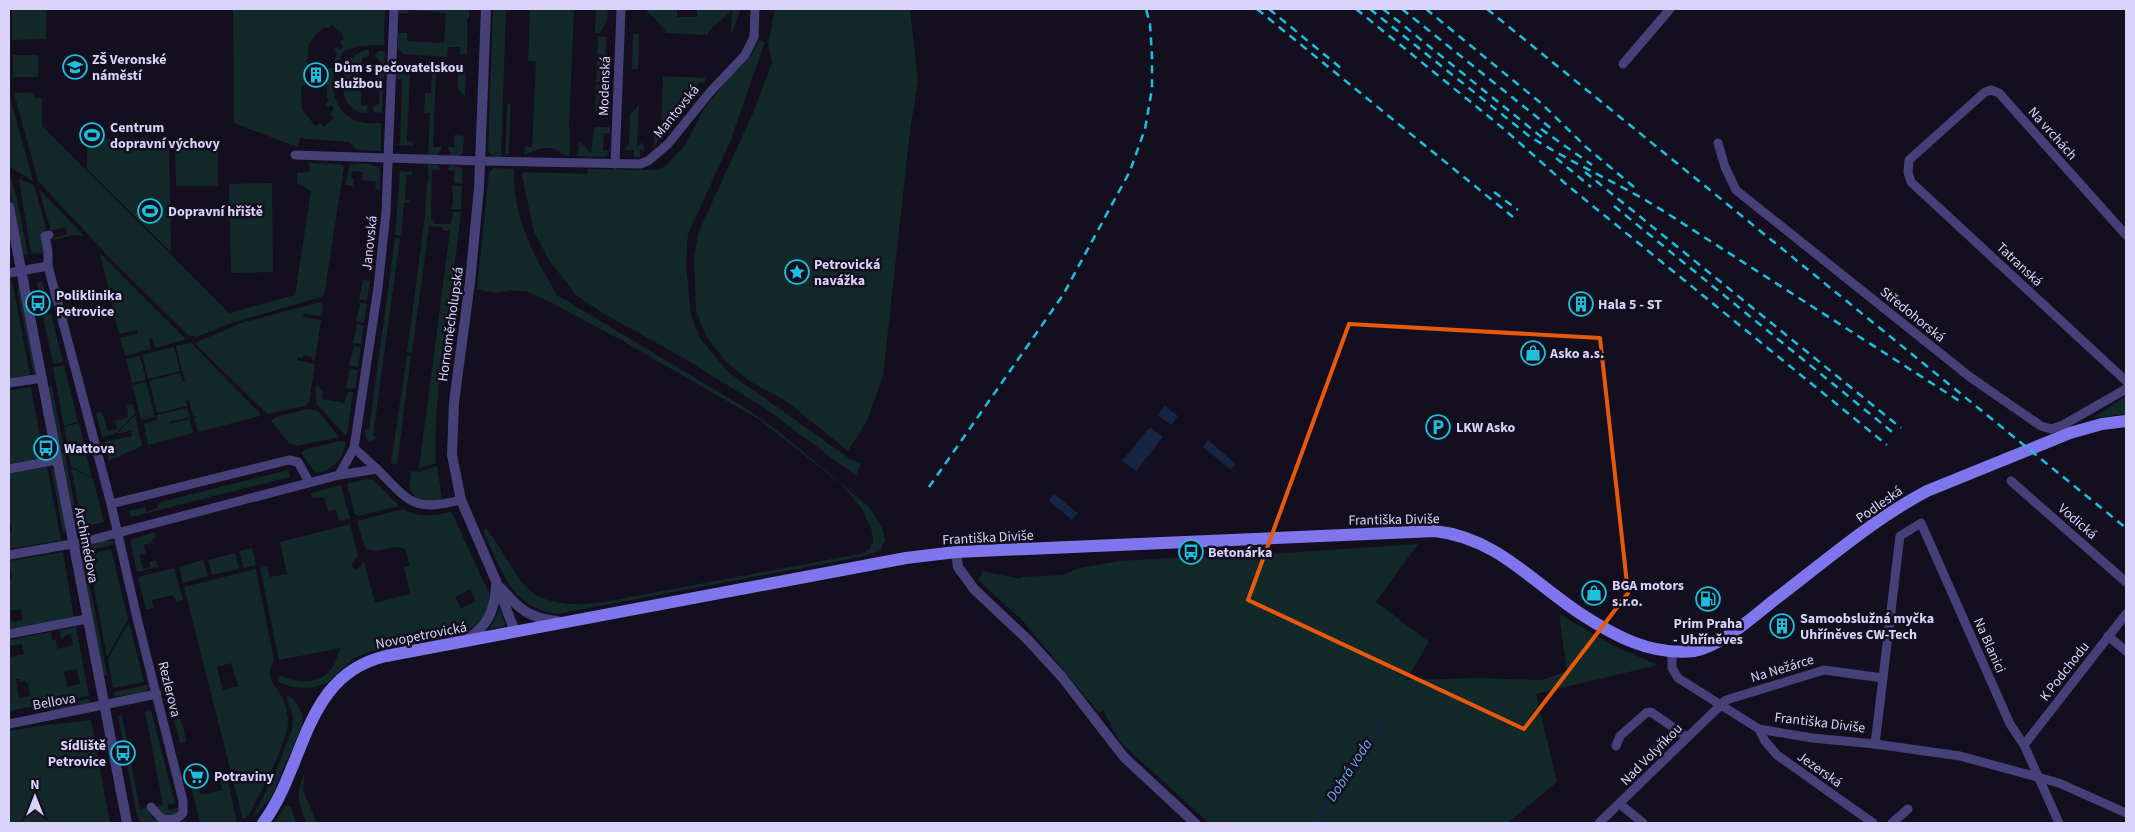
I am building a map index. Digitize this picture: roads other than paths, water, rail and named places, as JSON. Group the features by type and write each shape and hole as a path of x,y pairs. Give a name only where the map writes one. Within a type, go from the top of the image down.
{"main road":[{"name":"Podleská","path":"1672,651 1698,650 1718,640 1746,622 1907,501 1927,491 2075,431 2102,424 2126,421"},
{"name":"Františka Diviše","path":"586,620 897,560 956,552 1304,536 1446,533 1468,538 1492,549 1572,608 1614,634 1634,644 1661,651 1672,651"},
{"name":"Novopetrovická","path":"263,823 275,804 314,717 330,690 354,667 378,658 586,620"}],"street":[{"name":"Janovská","path":"354,448 378,288 386,212 394,9"},
{"name":"Hornoměcholupská","path":"486,9 480,161 473,255 452,428 453,464 461,500 496,581 515,632"},
{"name":"Modenská","path":"615,164 621,9"},
{"name":"Mantovská","path":"295,155 634,165 648,161 668,144 710,92 749,49 754,37 755,9"},
{"path":"1623,64 1670,9"},
{"name":"Na vrchách","path":"1909,160 1950,121 1985,92 1991,90 1999,93 2126,235"},
{"name":"Středohorská","path":"1718,143 1725,167 1736,190 1970,376 2041,426 2051,429 2063,426 2126,389"},
{"name":"Tatranská","path":"1909,160 1908,172 1911,182 2126,381"},
{"name":"Archimédova","path":"9,207 127,823"},
{"name":"Rezlerova","path":"49,235 45,236 48,266 111,504 137,618 158,694 184,805 180,815 170,820 161,818 152,807"},
{"path":"9,273 48,266"},
{"path":"9,383 42,378"},
{"path":"339,475 354,448 413,502 427,506 436,506 461,500"},
{"path":"9,469 57,460"},
{"path":"111,504 289,460 298,462 309,482"},
{"path":"9,555 73,544 309,482 376,469"},
{"name":"Vodická","path":"2011,481 2126,582"},
{"name":"Na Blanici","path":"1883,678 1900,536 1921,523 2010,724 2024,745 2059,823"},
{"path":"956,552 958,567 974,589 1029,641 1062,677 1124,757 1195,823"},
{"path":"496,581 521,610 532,616 560,622 586,620"},
{"path":"462,642 478,632 486,623 494,604 496,581"},
{"name":"K Podchodu","path":"2024,745 2126,614"},
{"path":"9,634 87,619"},
{"path":"2108,636 2126,651"},
{"name":"Františka Diviše","path":"1672,651 1672,668 1678,678 1759,729 1812,738 1875,744 1960,756 2039,776 2126,813"},
{"name":"Na Nežárce","path":"1721,704 1726,700 1824,670 1883,678"},
{"path":"1875,744 1883,678"},
{"name":"Bellova","path":"9,724 158,694"},
{"name":"Nad Volyňkou","path":"1599,823 1721,704"},
{"path":"1616,746 1620,736 1646,713 1651,712 1687,737"},
{"name":"Jezerská","path":"1759,729 1765,741 1776,755 1873,823"},
{"path":"1620,804 1643,823"},
{"path":"1892,823 1908,809"}],"water":[{"path":"1165,406 1178,416 1171,425 1158,415"},
{"path":"1150,427 1163,437 1136,471 1122,461"},
{"path":"1208,440 1236,464 1231,470 1203,447"},
{"path":"1054,494 1078,513 1072,520 1049,501"}],"waterway":[{"name":"Dobrá voda","path":"1315,823 1384,718"}],"railway":[{"path":"929,487 1063,295 1130,171 1145,129 1152,89 1150,24 1146,9"},
{"path":"1257,9 1513,217"},
{"path":"1269,9 1342,69"},
{"path":"1356,9 1504,129 1567,185 1887,445"},
{"path":"1370,9 1529,136 1665,212 1961,402"},
{"path":"1383,9 1544,139"},
{"path":"1402,9 1553,130"},
{"path":"1426,9 1542,104 1586,147 1634,187"},
{"path":"1487,9 2126,528"},
{"path":"1541,129 1592,165"},
{"path":"1556,158 1591,187"},
{"path":"1585,172 1901,428"},
{"path":"1494,192 1518,210"},
{"path":"1614,206 1896,435"}],"place":[{"name":"ZŠ Veronské náměstí","path":"75,67"},
{"name":"Dům s pečovatelskou službou","path":"316,75"},
{"name":"Centrum dopravní výchovy","path":"92,135"},
{"name":"Dopravní hřiště","path":"150,211"},
{"name":"Petrovická navážka","path":"797,272"},
{"name":"Poliklinika Petrovice","path":"38,303"},
{"name":"Hala 5 - ST","path":"1581,304"},
{"name":"Asko a.s.","path":"1533,353"},
{"name":"LKW Asko","path":"1438,427"},
{"name":"Wattova","path":"46,448"},
{"name":"Betonárka","path":"1191,552"},
{"name":"BGA motors s.r.o.","path":"1594,593"},
{"name":"Prim Praha - Uhříněves","path":"1708,599"},
{"name":"Samoobslužná myčka Uhříněves CW-Tech","path":"1782,626"},
{"name":"Sídliště Petrovice","path":"123,753"},
{"name":"Potraviny","path":"196,776"}]}
